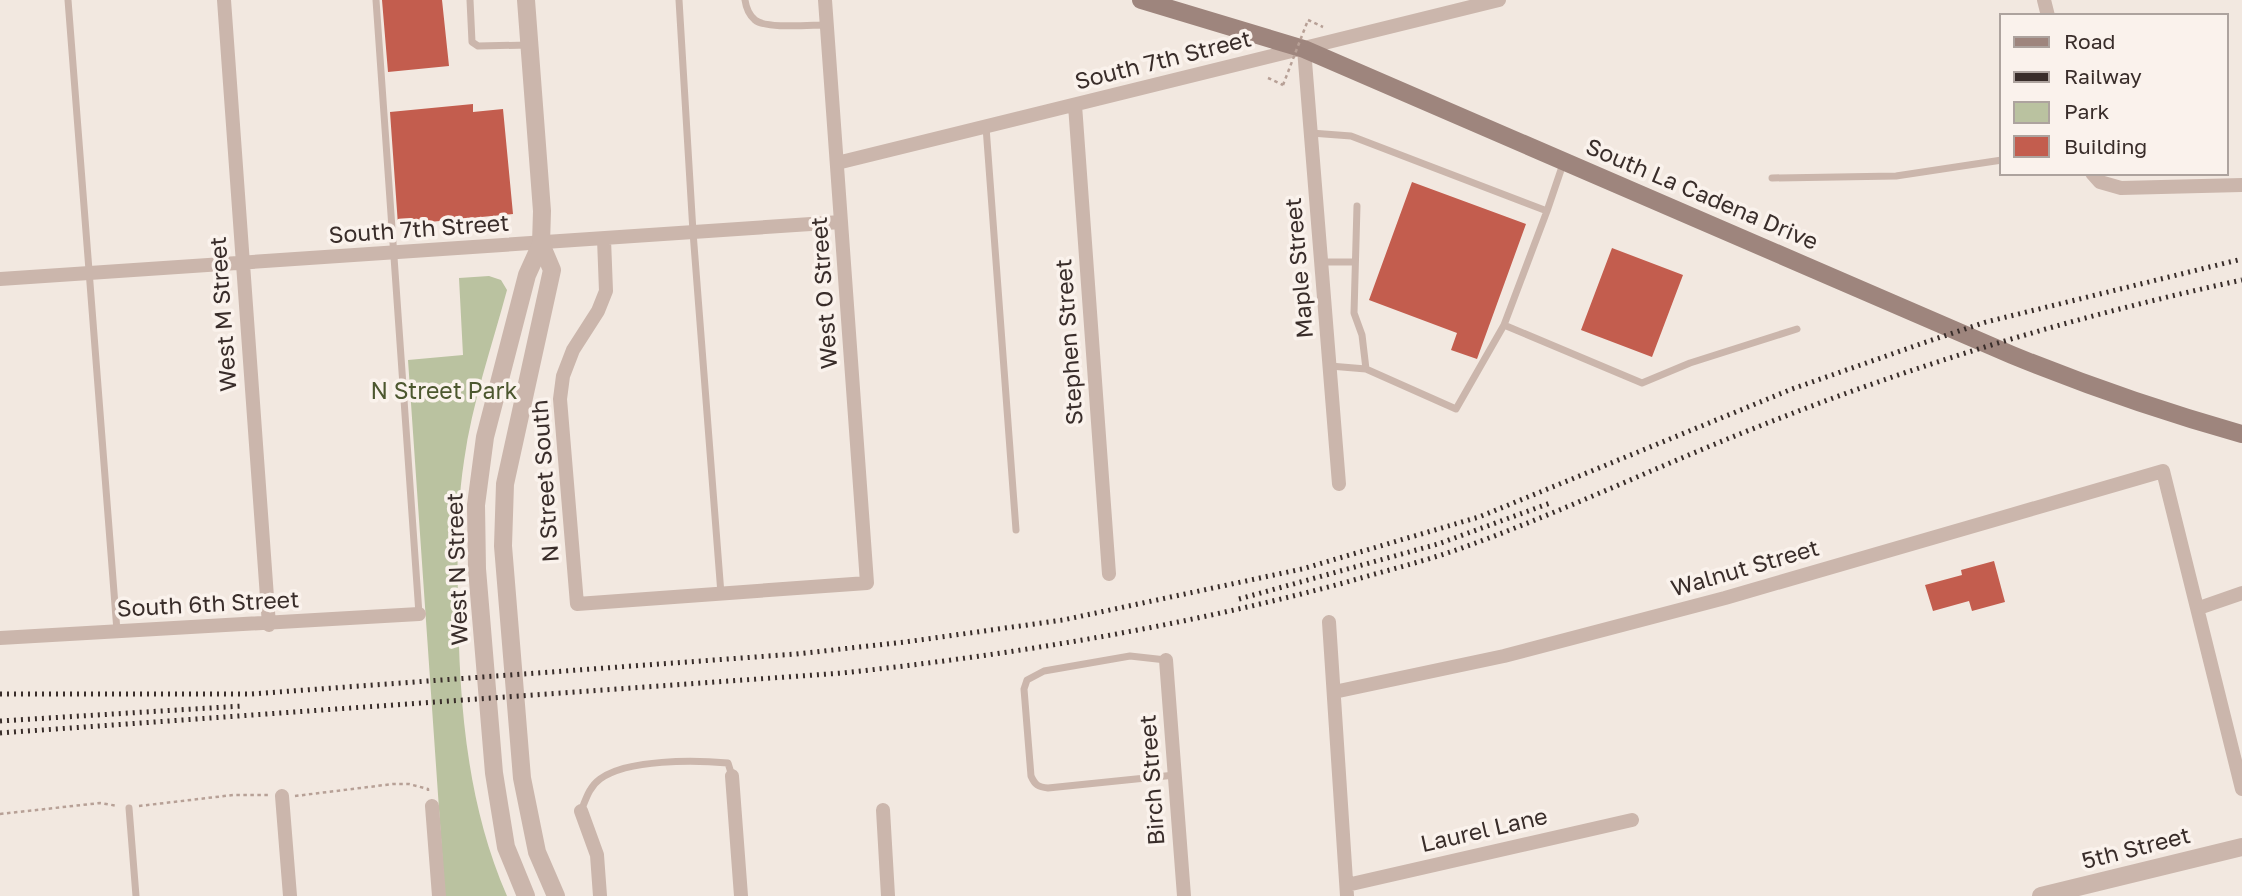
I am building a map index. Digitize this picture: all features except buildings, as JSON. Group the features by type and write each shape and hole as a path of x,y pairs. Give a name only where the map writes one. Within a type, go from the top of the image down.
{"main road":[{"name":"South La Cadena Drive","path":"1141,0 1304,49 2091,387 2167,414 2242,434"}],"street":[{"name":"West M Street","path":"224,0 269,625"},
{"name":"West N Street","path":"526,0 541,244 552,270 505,484 503,546 522,778 537,852 556,896"},
{"name":"West O Street","path":"721,594 867,583 825,0"},
{"name":"South 7th Street","path":"837,163 1499,0"},
{"name":"Maple Street","path":"1304,49 1339,484"},
{"name":"Stephen Street","path":"1075,105 1109,574"},
{"path":"2096,178 2120,188 2242,185"},
{"name":"South 7th Street","path":"0,279 841,222"},
{"name":"N Street South","path":"604,239 606,291 598,311 573,350 563,376 560,399 578,604 721,594"},
{"name":"West N Street","path":"526,896 506,847 494,773 477,569 476,505 485,437 527,275 541,244"},
{"name":"Walnut Street","path":"1334,692 1504,656 1726,598 2163,471 2199,608"},
{"path":"2242,593 2199,608 2242,789"},
{"name":"South 6th Street","path":"0,638 269,625 419,614"},
{"path":"1329,622 1347,890"},
{"name":"Birch Street","path":"1166,660 1184,896"},
{"path":"732,776 741,896"},
{"path":"282,796 290,896"},
{"path":"432,806 439,896"},
{"path":"883,810 888,896"},
{"path":"581,811 597,855 600,896"},
{"name":"Laurel Lane","path":"1347,890 1632,820"},
{"name":"5th Street","path":"2041,896 2242,847"}],"lane":[{"path":"68,0 117,632"},
{"path":"376,0 419,614"},
{"path":"470,0 472,42 478,46 529,45"},
{"path":"679,0 693,233 721,594"},
{"path":"745,0 756,21 767,24 827,25"},
{"path":"986,127 1016,530"},
{"path":"1311,133 1351,136 1547,211"},
{"path":"1772,178 1896,176 2000,160"},
{"path":"1329,366 1366,369 1456,409 1504,325 1564,161"},
{"path":"1357,206 1354,313 1362,335 1366,369"},
{"path":"1321,262 1355,262"},
{"path":"1504,325 1642,383 1690,363 1797,329"},
{"path":"1166,660 1130,656 1044,671 1027,680 1024,688 1030,762 1034,784 1039,788 1175,775"},
{"path":"581,811 590,790 615,771 650,765 713,761 728,763 732,776"},
{"path":"129,808 136,896"}],"path":[{"path":"1268,78 1283,85 1308,20 1323,27"},
{"path":"0,814 100,803 129,808 253,793 282,796 319,794 371,785 409,784 428,789 432,806"}],"green space":[{"name":"N Street Park","path":"489,276 501,280 507,290 477,396 464,461 458,530 460,675 474,787 482,824 507,896 445,896 408,360 463,355 459,278"}],"railway":[{"path":"0,694 251,694 796,654 1063,620 1302,569 1479,517 1792,389 1929,341 1986,322 2242,259"},
{"path":"0,733 842,673 969,658 1159,626 1285,598 1445,554 1498,535 1765,424 1882,381 2060,325 2242,280"},
{"path":"1239,599 1438,544 1553,502"},
{"path":"0,721 242,706"}]}
